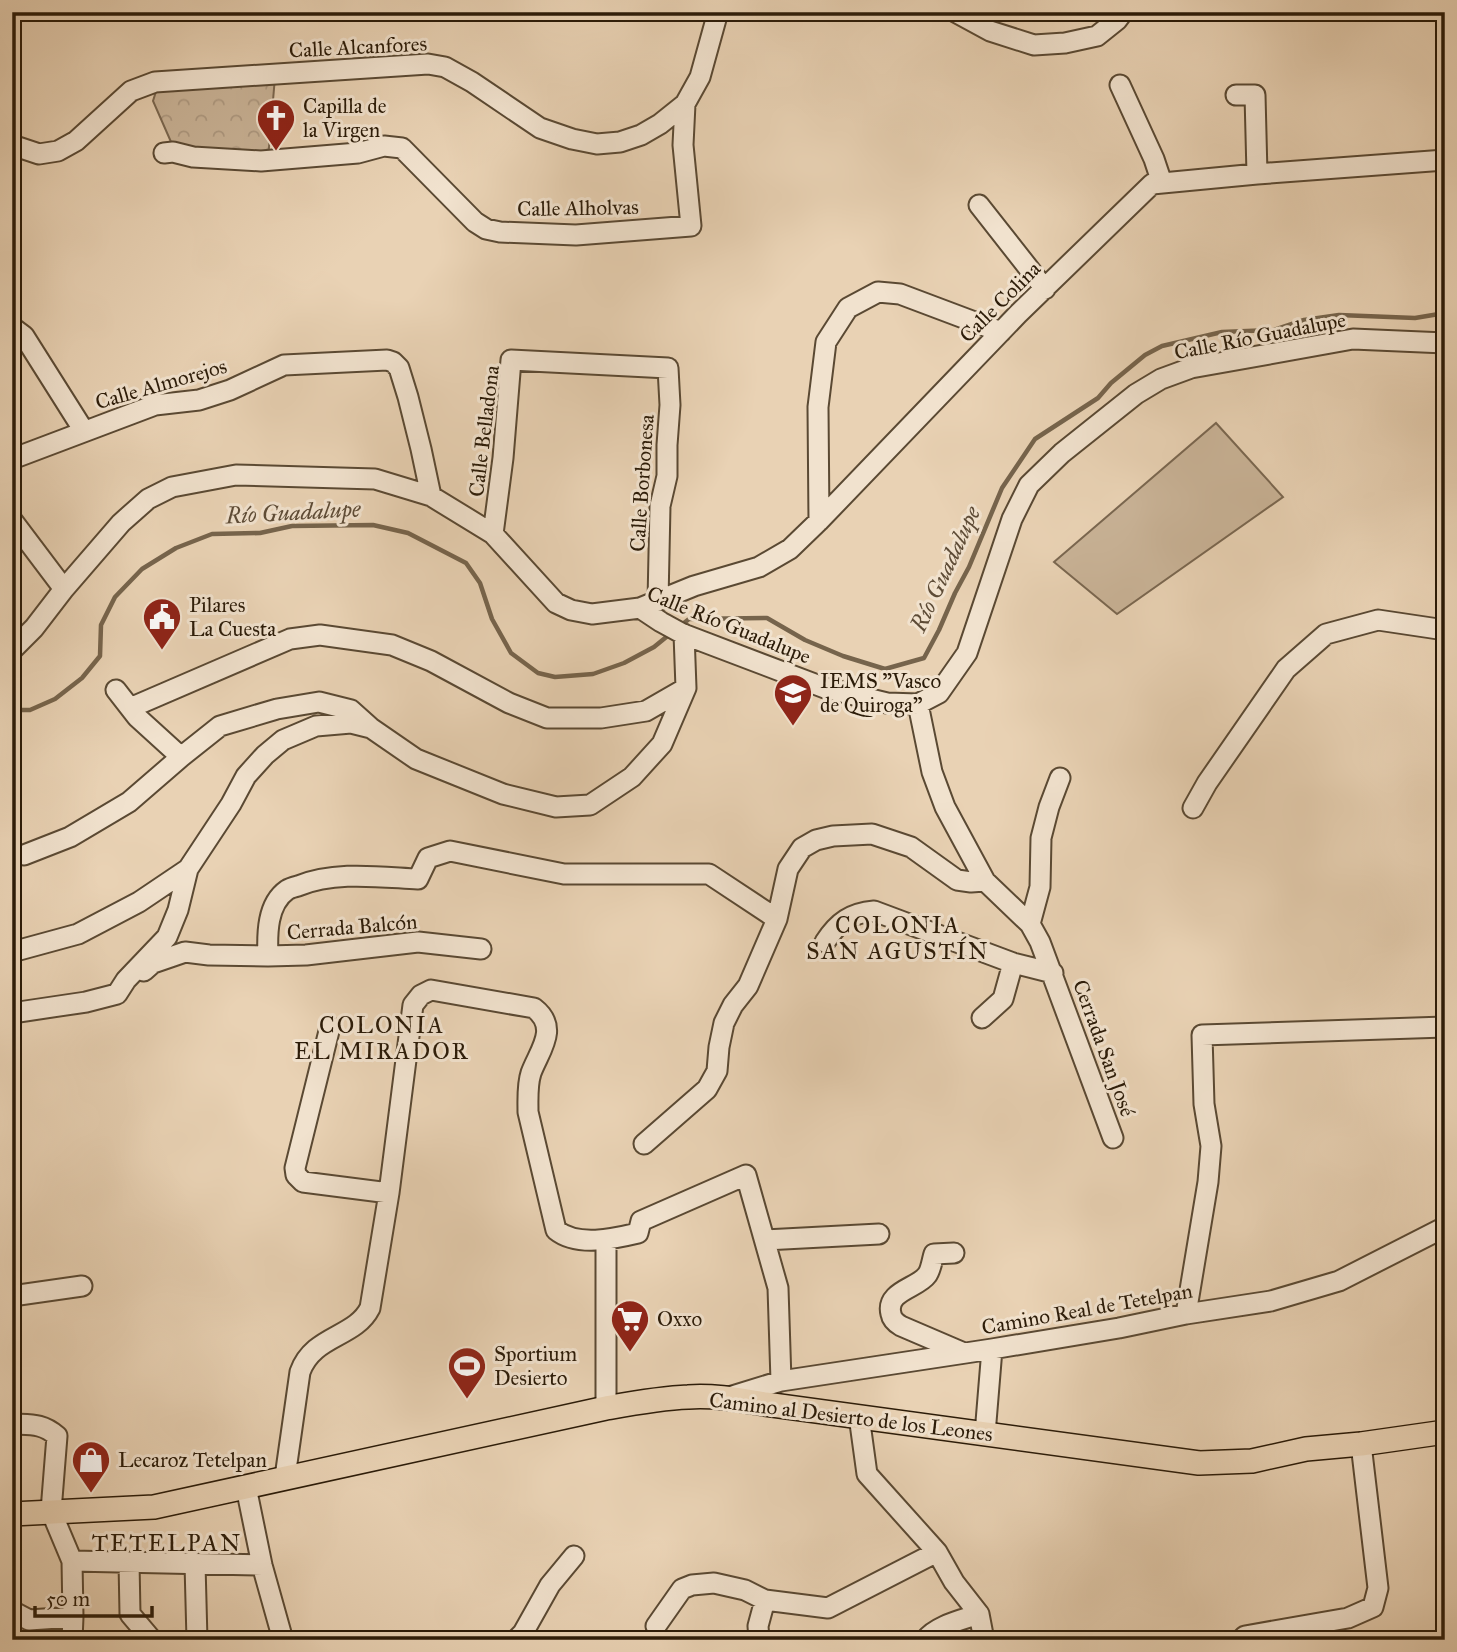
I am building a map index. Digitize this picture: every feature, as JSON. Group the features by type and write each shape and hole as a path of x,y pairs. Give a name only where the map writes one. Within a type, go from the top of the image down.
{"main road":[{"name":"Camino al Desierto de los Leones","path":"12,1514 154,1507 607,1408 691,1396 859,1416 1199,1463 1252,1461 1306,1449 1445,1432"}],"street":[{"name":"Calle Alcanfores","path":"12,145 39,155 58,151 76,141 131,91 156,82 428,64 445,67 472,82 540,128 597,144 620,142 641,135 660,124 685,104 700,77 718,12"},
{"path":"955,12 990,31 1034,45 1065,43 1097,36 1123,12"},
{"path":"1120,85 1154,159 1162,183"},
{"path":"1236,95 1255,95 1257,174"},
{"name":"Calle Alholvas","path":"164,153 261,161 358,153 384,146 402,148 475,222 486,229 576,235 691,226 683,145 685,104"},
{"name":"Calle Colina","path":"649,604 694,586 759,567 789,549 1001,332 1152,184 1445,160"},
{"path":"979,205 1045,289"},
{"path":"819,521 818,407 827,342 848,308 878,292 900,294 1001,332"},
{"path":"12,327 24,336 84,431"},
{"name":"Calle Río Guadalupe","path":"12,650 34,628 121,523 148,499 172,487 236,475 375,479 431,496 494,534 556,603 571,610 592,614 649,604 677,631 825,688 887,703 918,704 939,693 967,653 1012,519 1029,485 1062,453 1136,394 1161,379 1191,368 1353,339 1445,343"},
{"name":"Calle Almorejos","path":"12,459 155,405 199,400 230,390 284,365 387,360 399,368 431,496"},
{"name":"Calle Belladona","path":"494,534 511,360 668,368"},
{"name":"Calle Borbonesa","path":"649,604 660,506 667,476 670,405 668,368"},
{"path":"12,520 64,589"},
{"path":"1194,808 1207,783 1286,669 1326,634 1378,620 1445,630"},
{"path":"24,855 70,838 129,802 220,726 277,709 319,702 351,710 371,728 416,759 503,794 556,807 590,804 632,777 662,744 686,688 677,631"},
{"path":"130,708 290,639 320,635 392,645 431,660 509,703 547,718 601,718 646,711 686,688"},
{"path":"116,690 137,717 181,757"},
{"path":"918,704 932,772 945,807 985,881 1030,924 1040,887 1041,838 1060,778"},
{"path":"12,1013 112,996 167,937 178,910 188,869 246,776 265,755 283,740 316,726 351,723 371,728"},
{"path":"644,1144 707,1089 717,1070 724,1023 733,1005 748,986 777,919 788,869 802,848 816,840 833,836 872,834 911,847 957,880 985,881"},
{"path":"268,956 267,932 270,919 275,905 287,890 312,880 355,876 418,879 428,858 450,851 564,874 709,874 777,919"},
{"path":"12,952 78,934 139,902 188,869"},
{"path":"825,942 843,919 859,912 874,911 1013,963 1053,974"},
{"name":"Cerrada San José","path":"1030,924 1053,974 1113,1138"},
{"name":"Cerrada Balcón","path":"112,996 153,962 185,952 268,956 418,942 481,949"},
{"path":"982,1018 1003,999 1013,963"},
{"path":"285,1477 300,1372 304,1361 312,1350 361,1321 370,1308 413,1005 421,995 431,990 534,1009 541,1014 547,1025 544,1045 531,1073 527,1093 528,1112 556,1230 563,1235 570,1238 606,1240 638,1233 641,1221 746,1175 778,1288 781,1381"},
{"path":"330,1027 295,1168 296,1175 303,1182 388,1193"},
{"path":"1186,1314 1208,1182 1211,1146 1204,1104 1202,1035 1445,1027"},
{"name":"Camino Real de Tetelpan","path":"725,1399 781,1381 992,1349 1270,1301 1339,1281 1445,1227"},
{"path":"765,1240 879,1234"},
{"path":"606,1240 607,1408"},
{"path":"954,1253 934,1254 927,1276 897,1296 891,1303 890,1310 893,1320 901,1326 964,1353"},
{"path":"12,1296 82,1286"},
{"path":"985,1434 992,1349"},
{"path":"859,1416 867,1474 937,1552 954,1582 979,1614 984,1640"},
{"path":"12,1424 38,1425 57,1436 51,1511 72,1561 72,1640"},
{"path":"1243,1638 1348,1618 1373,1607 1378,1588 1361,1444"},
{"path":"246,1487 262,1565 283,1640"},
{"path":"656,1626 682,1589 692,1585 714,1583 745,1590 765,1600 828,1608 937,1552"},
{"path":"516,1640 523,1633 550,1585 574,1556"},
{"path":"72,1561 262,1565"},
{"path":"129,1562 130,1614 152,1640"},
{"path":"195,1564 197,1640"},
{"path":"759,1640 758,1626 765,1600"},
{"path":"925,1640 947,1625 979,1614"},
{"path":"18,1618 74,1617"}],"green space":[{"path":"275,77 268,159 175,151 153,101 158,85"},
{"path":"1216,423 1283,497 1117,614 1054,562"}],"waterway":[{"name":"Río Guadalupe","path":"679,627 689,619 767,618 805,640 885,669 924,658 969,567 1002,488 1035,439 1098,398 1111,383 1145,355 1162,346 1222,332 1274,330 1304,320 1339,315 1415,318 1445,313"},
{"name":"Río Guadalupe","path":"12,710 30,710 55,699 82,678 100,656 101,625 115,597 142,569 176,548 212,534 260,533 292,526 373,525 408,533 466,563 480,583 492,619 511,653 538,673 555,677 593,674 624,663 654,647 670,634"}],"place":[{"name":"Capilla de la Virgen","path":"276,152"},
{"name":"Pilares La Cuesta","path":"162,651"},
{"name":"IEMS \"Vasco de Quiroga\"","path":"793,727"},
{"name":"Oxxo","path":"630,1353"},
{"name":"Sportium Desierto","path":"467,1400"},
{"name":"Lecaroz Tetelpan","path":"91,1494"}],"district":[{"name":"COLONIA SAN AGUSTÍN","path":"898,938"},
{"name":"COLONIA EL MIRADOR","path":"382,1038"},
{"name":"TETELPAN","path":"167,1543"}]}
